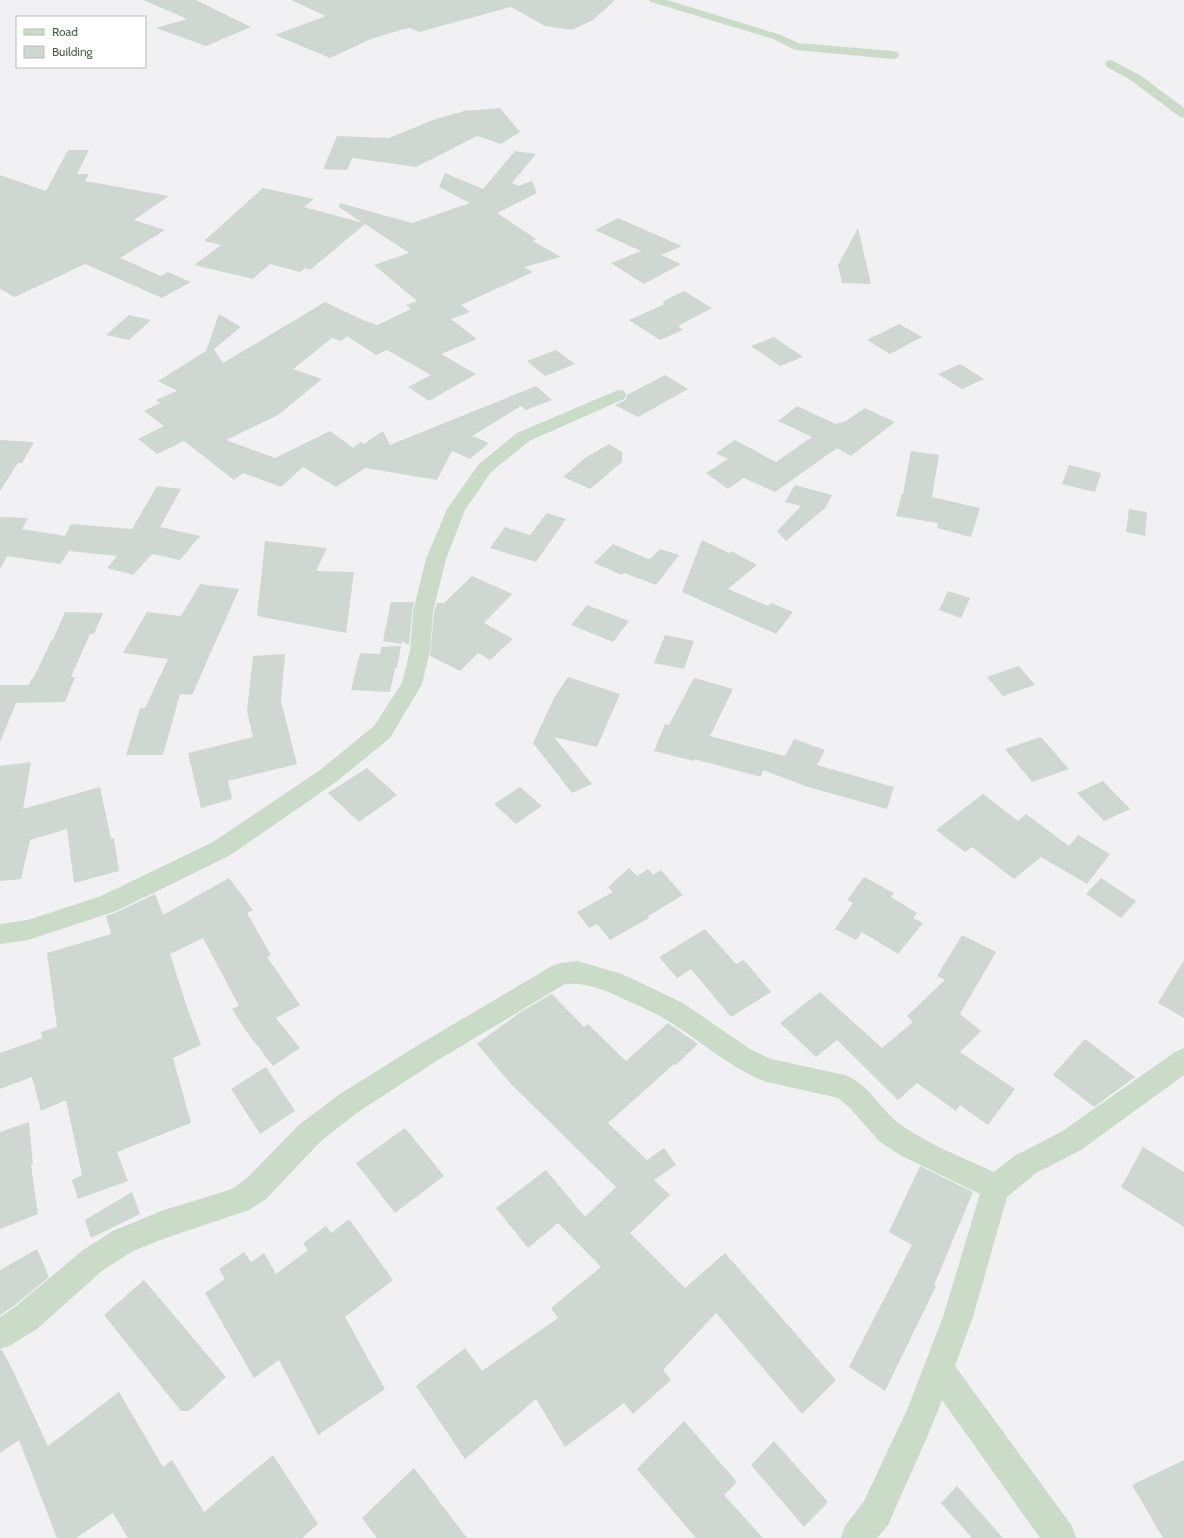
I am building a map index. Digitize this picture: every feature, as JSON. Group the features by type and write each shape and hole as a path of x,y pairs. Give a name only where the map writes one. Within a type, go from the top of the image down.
{"street":[{"path":"655,0 777,37 795,46 893,55"},
{"path":"1111,64 1136,78 1184,113"},
{"path":"0,934 28,930 108,904 222,849 328,776 382,732 412,684 420,651 423,612 436,559 456,510 485,468 523,437 618,395"},
{"path":"0,1334 26,1318 93,1260 123,1241 161,1225 239,1200 256,1189 310,1133 349,1103 429,1052 561,974 577,972 613,982 674,1011 741,1057 767,1070 845,1087 858,1098 890,1133 912,1147 996,1188"},
{"path":"857,1538 876,1513 920,1417 958,1317 987,1214 996,1188 1026,1164 1070,1141 1184,1060"},
{"path":"938,1369 1060,1538"}],"building":[{"path":"143,0 196,0 251,27 206,46 156,28 187,19"},
{"path":"291,0 615,0 593,20 572,30 545,26 511,7 419,32 410,28 404,29 371,39 330,58 275,35 326,16"},
{"path":"500,108 520,132 501,144 477,136 416,167 352,158 347,170 323,169 337,136 389,138 433,120 464,111"},
{"path":"68,150 89,150 77,174 89,174 85,181 169,196 134,220 165,230 120,258 161,276 168,272 191,282 162,298 85,264 15,297 0,289 0,175 46,191"},
{"path":"515,151 536,154 512,183 518,186 532,181 537,193 497,213 536,239 533,241 561,257 524,267 533,272 461,305 470,312 451,319 477,339 441,354 476,374 429,401 408,387 431,375 387,350 376,355 347,336 341,341 332,338 293,369 322,379 278,415 226,440 275,458 330,431 353,448 361,442 364,444 383,431 390,445 536,386 552,400 526,410 521,406 472,436 489,443 470,459 452,451 437,480 365,468 336,487 303,467 281,487 243,473 234,480 184,441 157,454 138,439 164,426 144,411 160,403 156,400 177,391 158,381 206,351 219,314 241,327 214,349 223,363 325,302 377,325 411,309 406,305 417,301 374,265 409,253 365,224 310,270 305,268 300,272 270,264 253,279 194,265 221,245 204,241 263,188 314,199 304,207 363,223 339,207 340,203 412,223 470,203 439,187 445,173 483,189"},
{"path":"618,218 682,246 661,255 681,264 644,284 611,263 641,251 595,230"},
{"path":"858,228 871,284 842,283 838,265"},
{"path":"684,291 712,308 678,326 683,330 660,340 629,320 665,304 662,302"},
{"path":"129,315 151,320 129,340 106,335"},
{"path":"899,324 922,337 890,354 867,340"},
{"path":"774,337 803,357 780,366 751,346"},
{"path":"556,350 575,364 545,376 527,361"},
{"path":"960,364 984,379 962,389 938,374"},
{"path":"665,375 688,389 638,417 615,405 625,400 627,395"},
{"path":"797,406 836,424 846,421 865,408 895,422 851,456 837,448 775,492 744,478 728,489 706,473 728,459 716,453 735,440 776,462 812,437 778,421"},
{"path":"0,440 34,442 22,463 18,463 0,491"},
{"path":"609,444 622,452 622,462 590,489 563,477 585,458"},
{"path":"911,451 939,455 932,497 980,508 971,537 937,528 938,523 896,516 903,494"},
{"path":"1069,465 1101,473 1095,492 1062,484"},
{"path":"795,485 832,495 825,508 786,541 777,531 801,506 785,502"},
{"path":"157,486 181,489 160,527 200,536 180,560 152,554 133,575 107,568 117,556 69,551 60,564 7,556 0,570 0,517 28,518 22,529 65,536 71,524 132,529"},
{"path":"1129,509 1147,512 1145,536 1126,532"},
{"path":"547,513 566,519 536,562 490,548 505,527 530,535"},
{"path":"702,540 729,553 731,551 757,565 728,589 768,606 771,603 793,612 776,634 682,592"},
{"path":"265,541 327,548 316,571 354,572 346,633 257,616"},
{"path":"613,544 650,559 660,549 679,555 656,585 624,573 622,575 594,563"},
{"path":"472,576 512,594 484,623 513,639 490,660 478,653 460,671 430,656 434,612 437,603 444,603"},
{"path":"200,584 239,589 192,695 180,694 163,755 126,755 140,708 145,708 168,659 123,653 147,612 181,616"},
{"path":"948,591 970,598 961,618 939,610"},
{"path":"391,602 414,602 409,645 402,641 402,644 383,641"},
{"path":"587,605 629,621 613,642 571,625"},
{"path":"65,612 103,613 94,634 90,634 71,677 75,677 65,702 16,703 0,742 0,685 29,685 52,639 53,640"},
{"path":"665,635 694,641 684,669 654,663"},
{"path":"401,646 397,668 395,668 390,692 351,690 360,653 380,654 381,647"},
{"path":"285,654 281,701 297,764 228,781 232,799 201,808 188,753 253,737 247,711 253,656"},
{"path":"1019,666 1035,685 1003,696 987,677"},
{"path":"568,677 620,694 597,747 554,737 592,784 572,793 533,743 554,698"},
{"path":"694,678 733,689 710,736 785,756 794,739 825,750 817,765 894,787 887,809 808,787 763,770 761,777 694,759 694,761 654,751 665,724 669,725"},
{"path":"1041,737 1069,769 1032,782 1005,749"},
{"path":"31,762 23,809 100,787 111,839 114,838 119,871 74,883 67,829 30,840 21,879 0,881 0,766"},
{"path":"367,768 397,795 359,822 328,793"},
{"path":"1103,781 1130,809 1104,821 1077,793"},
{"path":"520,787 542,806 516,824 494,804"},
{"path":"983,794 1018,821 1026,814 1069,846 1078,835 1110,854 1087,884 1041,857 1014,879 972,847 965,852 936,830"},
{"path":"629,868 637,876 648,869 653,875 661,870 683,895 648,916 649,918 610,940 597,924 589,928 577,912 613,892 608,887"},
{"path":"864,877 894,893 891,897 917,913 913,918 923,923 898,954 862,932 856,940 835,929 853,903 847,900"},
{"path":"229,878 253,910 247,913 271,955 267,957 300,1005 276,1018 300,1048 273,1066 246,1031 232,1009 239,1006 203,938 170,954 201,1045 173,1058 191,1123 117,1152 128,1181 78,1199 72,1180 82,1175 66,1100 41,1111 32,1077 0,1089 0,1053 42,1038 41,1032 57,1027 47,953 111,934 106,916 155,894 163,915"},
{"path":"1101,878 1136,901 1121,918 1086,894"},
{"path":"705,929 736,964 744,960 771,992 731,1017 691,969 677,978 659,957"},
{"path":"962,935 996,952 960,1014 981,1031 960,1052 1015,1089 988,1125 960,1105 956,1111 917,1083 898,1100 837,1040 816,1057 780,1023 820,992 882,1048 913,1022 907,1016 945,980 937,976"},
{"path":"1184,960 1184,1018 1158,1003"},
{"path":"552,994 584,1027 588,1024 626,1061 668,1023 698,1044 676,1065 674,1064 608,1123 647,1160 664,1148 676,1165 654,1180 670,1195 630,1233 685,1288 725,1253 836,1380 802,1414 716,1313 663,1370 671,1380 633,1414 624,1403 565,1447 536,1399 465,1459 416,1386 465,1348 482,1371 558,1318 551,1308 601,1267 558,1223 528,1248 496,1208 546,1170 585,1217 616,1187 512,1085 477,1044 522,1011"},
{"path":"1085,1039 1135,1077 1094,1107 1053,1075"},
{"path":"266,1067 295,1111 260,1134 231,1089"},
{"path":"29,1122 33,1164 31,1165 38,1214 0,1229 0,1132"},
{"path":"405,1128 444,1176 395,1213 356,1163"},
{"path":"1143,1147 1184,1172 1184,1227 1121,1187"},
{"path":"920,1166 973,1192 934,1285 936,1286 885,1391 849,1367 912,1245 889,1232"},
{"path":"132,1192 140,1214 91,1238 85,1220"},
{"path":"349,1219 393,1280 345,1317 385,1389 318,1435 279,1360 254,1378 205,1293 225,1279 219,1269 244,1252 251,1262 264,1253 276,1274 308,1250 303,1243 326,1226 331,1233"},
{"path":"37,1249 49,1277 14,1306 0,1315 0,1270"},
{"path":"144,1280 226,1377 189,1411 181,1411 104,1315"},
{"path":"0,1350 2,1350 13,1371 48,1446 119,1392 163,1467 172,1460 204,1512 273,1455 318,1524 302,1538 128,1538 113,1513 76,1538 57,1538 19,1440 0,1453"},
{"path":"684,1421 737,1482 724,1495 763,1538 696,1538 637,1469"},
{"path":"774,1441 828,1502 804,1527 751,1465"},
{"path":"1184,1460 1184,1538 1163,1538 1132,1485"},
{"path":"414,1468 467,1538 377,1538 362,1518"},
{"path":"957,1486 1003,1538 972,1538 941,1503"}]}
